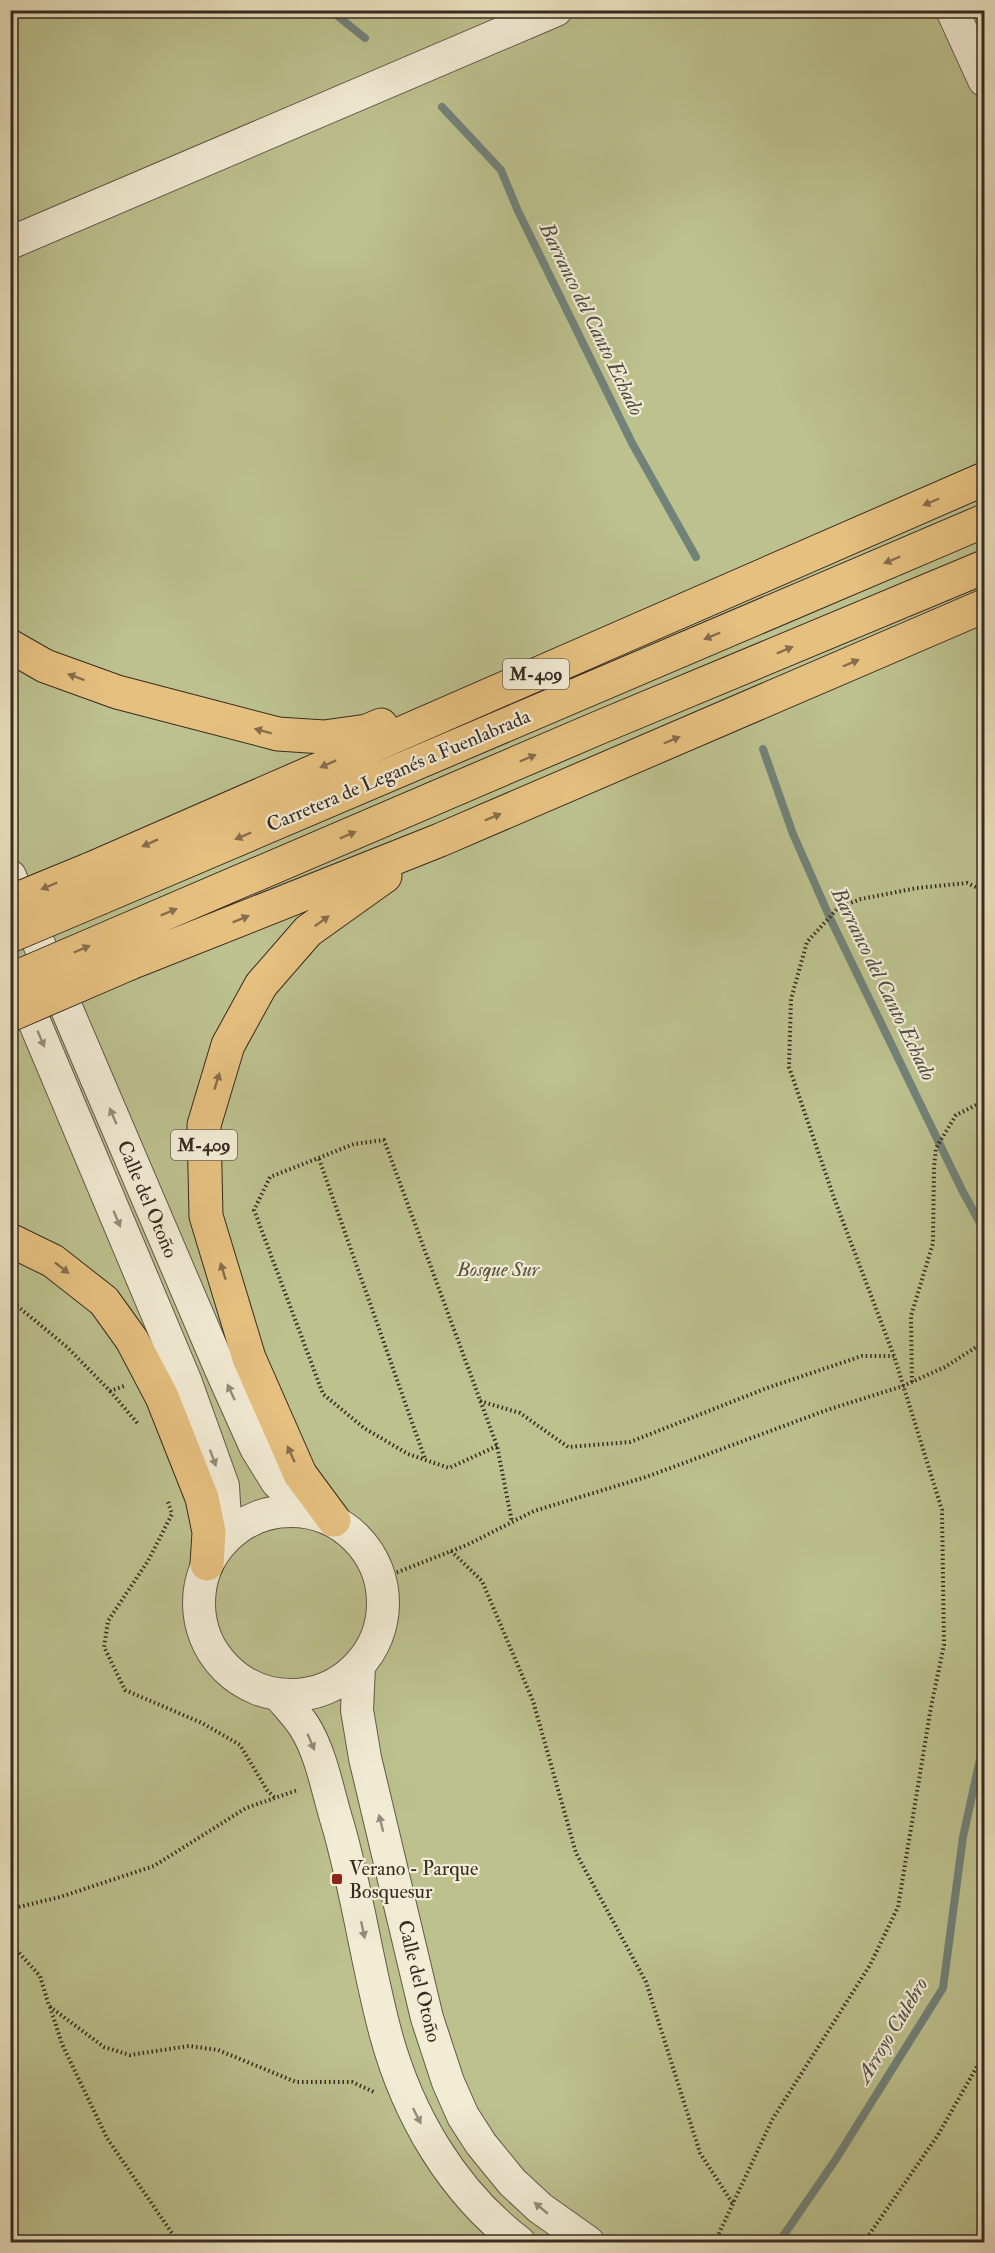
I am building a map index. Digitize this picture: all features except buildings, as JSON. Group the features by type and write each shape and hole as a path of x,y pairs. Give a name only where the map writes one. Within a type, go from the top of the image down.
{"highway":[{"name":"M-409","path":"10,646 45,666 117,692 278,734 324,737 367,731 850,536 984,479"},
{"name":"Carretera de Leganés a Fuenlabrada","path":"10,936 94,884 984,521"},
{"name":"M-409","path":"10,902 94,884 850,536"},
{"name":"Carretera de Leganés a Fuenlabrada","path":"10,980 598,728 984,567"},
{"name":"M-409","path":"10,1015 128,964 440,840 984,606"},
{"name":"M-409","path":"320,1516 249,1358 206,1216 204,1125 228,1045 261,985 308,931 440,840"},
{"path":"10,1240 53,1261 104,1301 132,1340 160,1393 202,1498 209,1532 207,1564"}],"street":[{"path":"10,243 556,10"},
{"path":"952,10 984,80"},
{"name":"Calle del Otoño","path":"10,876 256,1448 277,1482 320,1516"},
{"name":"Calle del Otoño","path":"10,966 185,1380 223,1486 226,1537"},
{"path":"270,1512 320,1516 375,1562 385,1598 377,1640 359,1666 335,1685 312,1693 278,1694 250,1685 224,1666 203,1632 200,1592 207,1564 226,1537 243,1524 270,1512"},
{"name":"Calle del Otoño","path":"359,1666 357,1710 365,1758 427,2018 448,2082 463,2116 481,2144 512,2182 540,2208 588,2242"},
{"path":"278,1694 305,1727 322,1768 348,1861 386,2035 405,2091 433,2146 470,2196 519,2242"}],"path":[{"path":"715,2242 772,2120 870,1965 898,1907 931,1707 944,1645 942,1510 894,1356 834,1198 789,1067 791,999 807,942 839,907 861,899 968,883 984,891"},
{"path":"912,1382 911,1316 933,1243 936,1148 956,1115 984,1101"},
{"path":"497,1446 449,1468 408,1454 364,1428 323,1394 254,1210 270,1177 354,1144 384,1140 497,1446 512,1522"},
{"path":"319,1159 426,1460"},
{"path":"10,1300 67,1347 110,1391 143,1430"},
{"path":"380,1580 451,1551 534,1511 646,1477 827,1410 903,1386 945,1367 984,1342"},
{"path":"480,1401 520,1413 568,1447 630,1442 767,1388 862,1356 894,1356"},
{"path":"110,1391 123,1386 160,1393"},
{"path":"166,1495 172,1514 148,1562 108,1621 104,1647 125,1690 202,1723 240,1744 267,1790 276,1799"},
{"path":"451,1551 482,1581 533,1701 576,1853 646,1982 700,2153 733,2205"},
{"path":"10,1910 60,1897 154,1866 246,1808 276,1799 291,1791 300,1790"},
{"path":"10,1943 40,1976 62,2044 107,2139 178,2242"},
{"path":"49,2007 104,2047 130,2055 189,2046 218,2050 296,2082 352,2082 386,2097 405,2091"},
{"path":"864,2242 938,2136 979,2063 984,2041"}],"green space":[{"name":"Bosque Sur","path":"11,11 984,11 984,2242 11,2242"}],"waterway":[{"name":"Barranco del Canto Echado","path":"330,10 365,38"},
{"name":"Barranco del Canto Echado","path":"442,107 501,170 518,211 632,443 696,557"},
{"name":"Barranco del Canto Echado","path":"763,749 793,834 830,918 963,1192 984,1230"},
{"name":"Arroyo Culebro","path":"779,2242 836,2159 943,1988 963,1837 984,1741"}],"place":[{"name":"Verano - Parque Bosquesur","path":"337,1879"}]}
